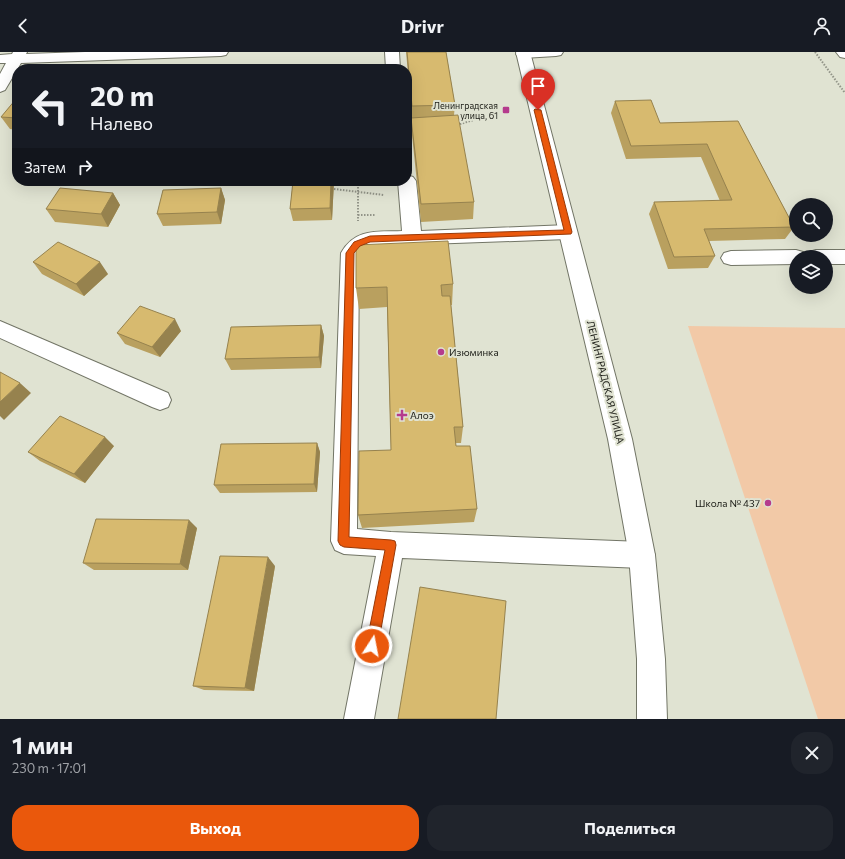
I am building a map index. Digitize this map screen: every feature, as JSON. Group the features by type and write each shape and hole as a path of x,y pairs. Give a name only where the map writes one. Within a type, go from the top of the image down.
{"main road":[{"path":"0,59 18,55 221,52"},
{"path":"392,52 393,64"},
{"path":"523,53 556,52"},
{"name":"ЛЕНИНГРАДСКАЯ УЛИЦА","path":"523,53 620,439 642,555 651,659 652,719"},
{"path":"13,64 18,55"},
{"path":"0,87 12,66"},
{"path":"407,186 412,237"},
{"path":"568,232 370,239 357,244 350,253 344,541 391,545 642,555"},
{"path":"731,258 789,257"},
{"path":"833,257 845,257"},
{"path":"0,329 160,400"},
{"path":"359,719 391,545"}],"path":[{"path":"816,52 845,93"},
{"path":"456,125 477,119"},
{"path":"412,127 421,127"},
{"path":"357,244 358,186"},
{"path":"385,188 386,202"},
{"path":"334,189 385,195"},
{"path":"358,215 379,215"}],"shaded area":[{"path":"688,326 845,328 845,719 818,719"}],"building":[{"path":"407,52 446,52 455,105 412,106 412,64 408,64"},
{"path":"651,100 660,123 738,121 789,218 789,227 704,229 715,256 674,257 654,202 732,200 707,144 631,146 615,101"},
{"path":"12,104 12,118 1,117"},
{"path":"458,115 474,202 421,204 412,118"},
{"path":"292,186 331,186 330,208 290,209"},
{"path":"60,188 113,193 101,214 46,209"},
{"path":"221,188 217,212 157,214 163,190"},
{"path":"448,241 453,284 441,285 442,296 450,296 463,427 454,427 456,446 470,446 477,509 358,515 359,451 391,450 387,287 356,288 356,245"},
{"path":"58,242 100,262 76,284 33,262"},
{"path":"140,306 175,319 152,347 117,333"},
{"path":"321,325 319,357 225,359 231,327"},
{"path":"0,372 20,383 0,402"},
{"path":"60,416 105,437 74,474 28,452"},
{"path":"317,443 314,484 214,485 221,444"},
{"path":"96,519 189,520 180,564 83,563"},
{"path":"220,556 268,557 245,688 193,686"},
{"path":"420,587 506,601 496,719 398,719"}],"place":[{"name":"Ленинградская улица, 61","path":"506,110"},
{"name":"Изюминка","path":"441,352"},
{"name":"Алоэ","path":"402,415"},
{"name":"Школа № 437","path":"768,503"}],"route":[{"path":"372,646 391,545 344,541 350,253 357,244 370,239 568,232 538,110"}]}
